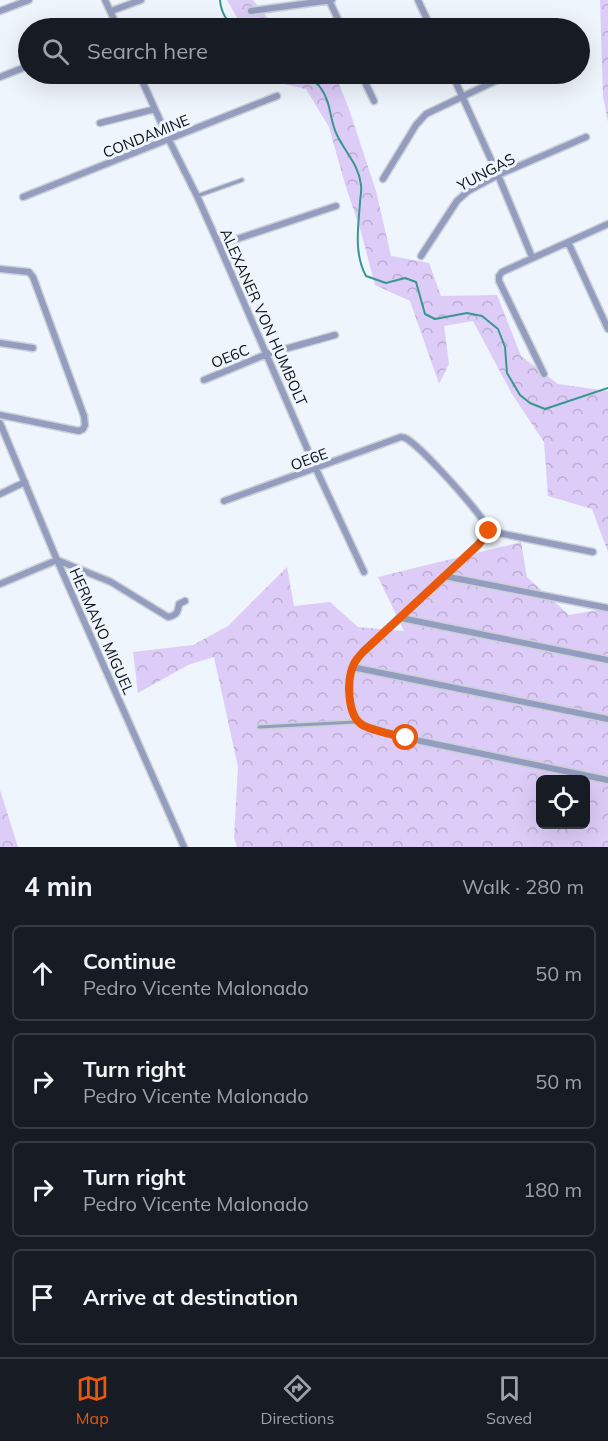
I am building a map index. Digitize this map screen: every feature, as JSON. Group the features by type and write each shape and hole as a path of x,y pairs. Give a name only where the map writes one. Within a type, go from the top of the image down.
{"street":[{"path":"0,11 29,0"},
{"path":"105,0 114,18"},
{"path":"111,11 141,0"},
{"path":"251,11 331,0 338,18"},
{"path":"418,0 426,18"},
{"path":"0,77 18,70"},
{"name":"ALEXANER VON HUMBOLT","path":"144,84 219,244 316,469 364,572"},
{"path":"366,84 374,101"},
{"path":"457,84 532,257"},
{"path":"383,179 416,124 426,114 488,84"},
{"name":"CONDAMINE","path":"23,198 277,96"},
{"path":"100,123 155,109"},
{"name":"YUNGAS","path":"421,256 457,201 468,191 586,138"},
{"path":"219,244 336,206"},
{"path":"544,374 499,281 499,276 502,272 532,257 608,224"},
{"path":"568,242 608,329"},
{"path":"0,269 29,272 33,277 80,405 85,425 79,430 0,415"},
{"name":"OE6C","path":"204,380 267,354 335,335"},
{"path":"0,343 33,348"},
{"name":"HERMANO MIGUEL","path":"0,423 2,434 184,847"},
{"name":"OE6E","path":"224,501 401,437 406,438 429,459 471,504 488,525 489,531"},
{"path":"0,494 25,482"},
{"path":"593,552 489,531 478,545 364,651 352,667 348,689 358,722 365,726 406,738 608,780"},
{"path":"0,584 57,560 111,582 168,617 174,616 178,612 179,604 185,601"},
{"path":"444,576 608,608"},
{"path":"401,618 608,660"},
{"path":"352,667 608,719"}],"lane":[{"path":"197,196 242,180"},
{"path":"259,727 358,722"}],"green space":[{"path":"227,0 253,0 268,18 237,18"},
{"path":"600,0 608,0 608,122 603,96"},
{"path":"284,84 339,84 376,191 391,256 429,263 441,296 497,295 521,356 558,384 608,391 608,552 592,509 548,496 544,442 512,394 473,321 444,326 449,364 439,384 410,301 375,285 329,127 306,89"},
{"path":"521,542 527,577 569,615 608,608 608,847 237,847 234,838 238,767 214,657 188,665 138,693 133,652 193,645 228,626 287,567 294,606 330,602 358,627 404,631 378,577"},
{"path":"0,790 18,847 0,847"}],"waterway":[{"path":"220,0 226,18"},
{"path":"317,84 327,99 337,135 360,178 358,250 366,276 386,283 405,278 416,282 425,314 435,319 467,313 482,316 498,329 505,347 507,373 520,395 530,403 545,409 608,388"}],"route":[{"path":"406,738 358,722 348,689 352,667 364,651 478,545 489,531"}]}
